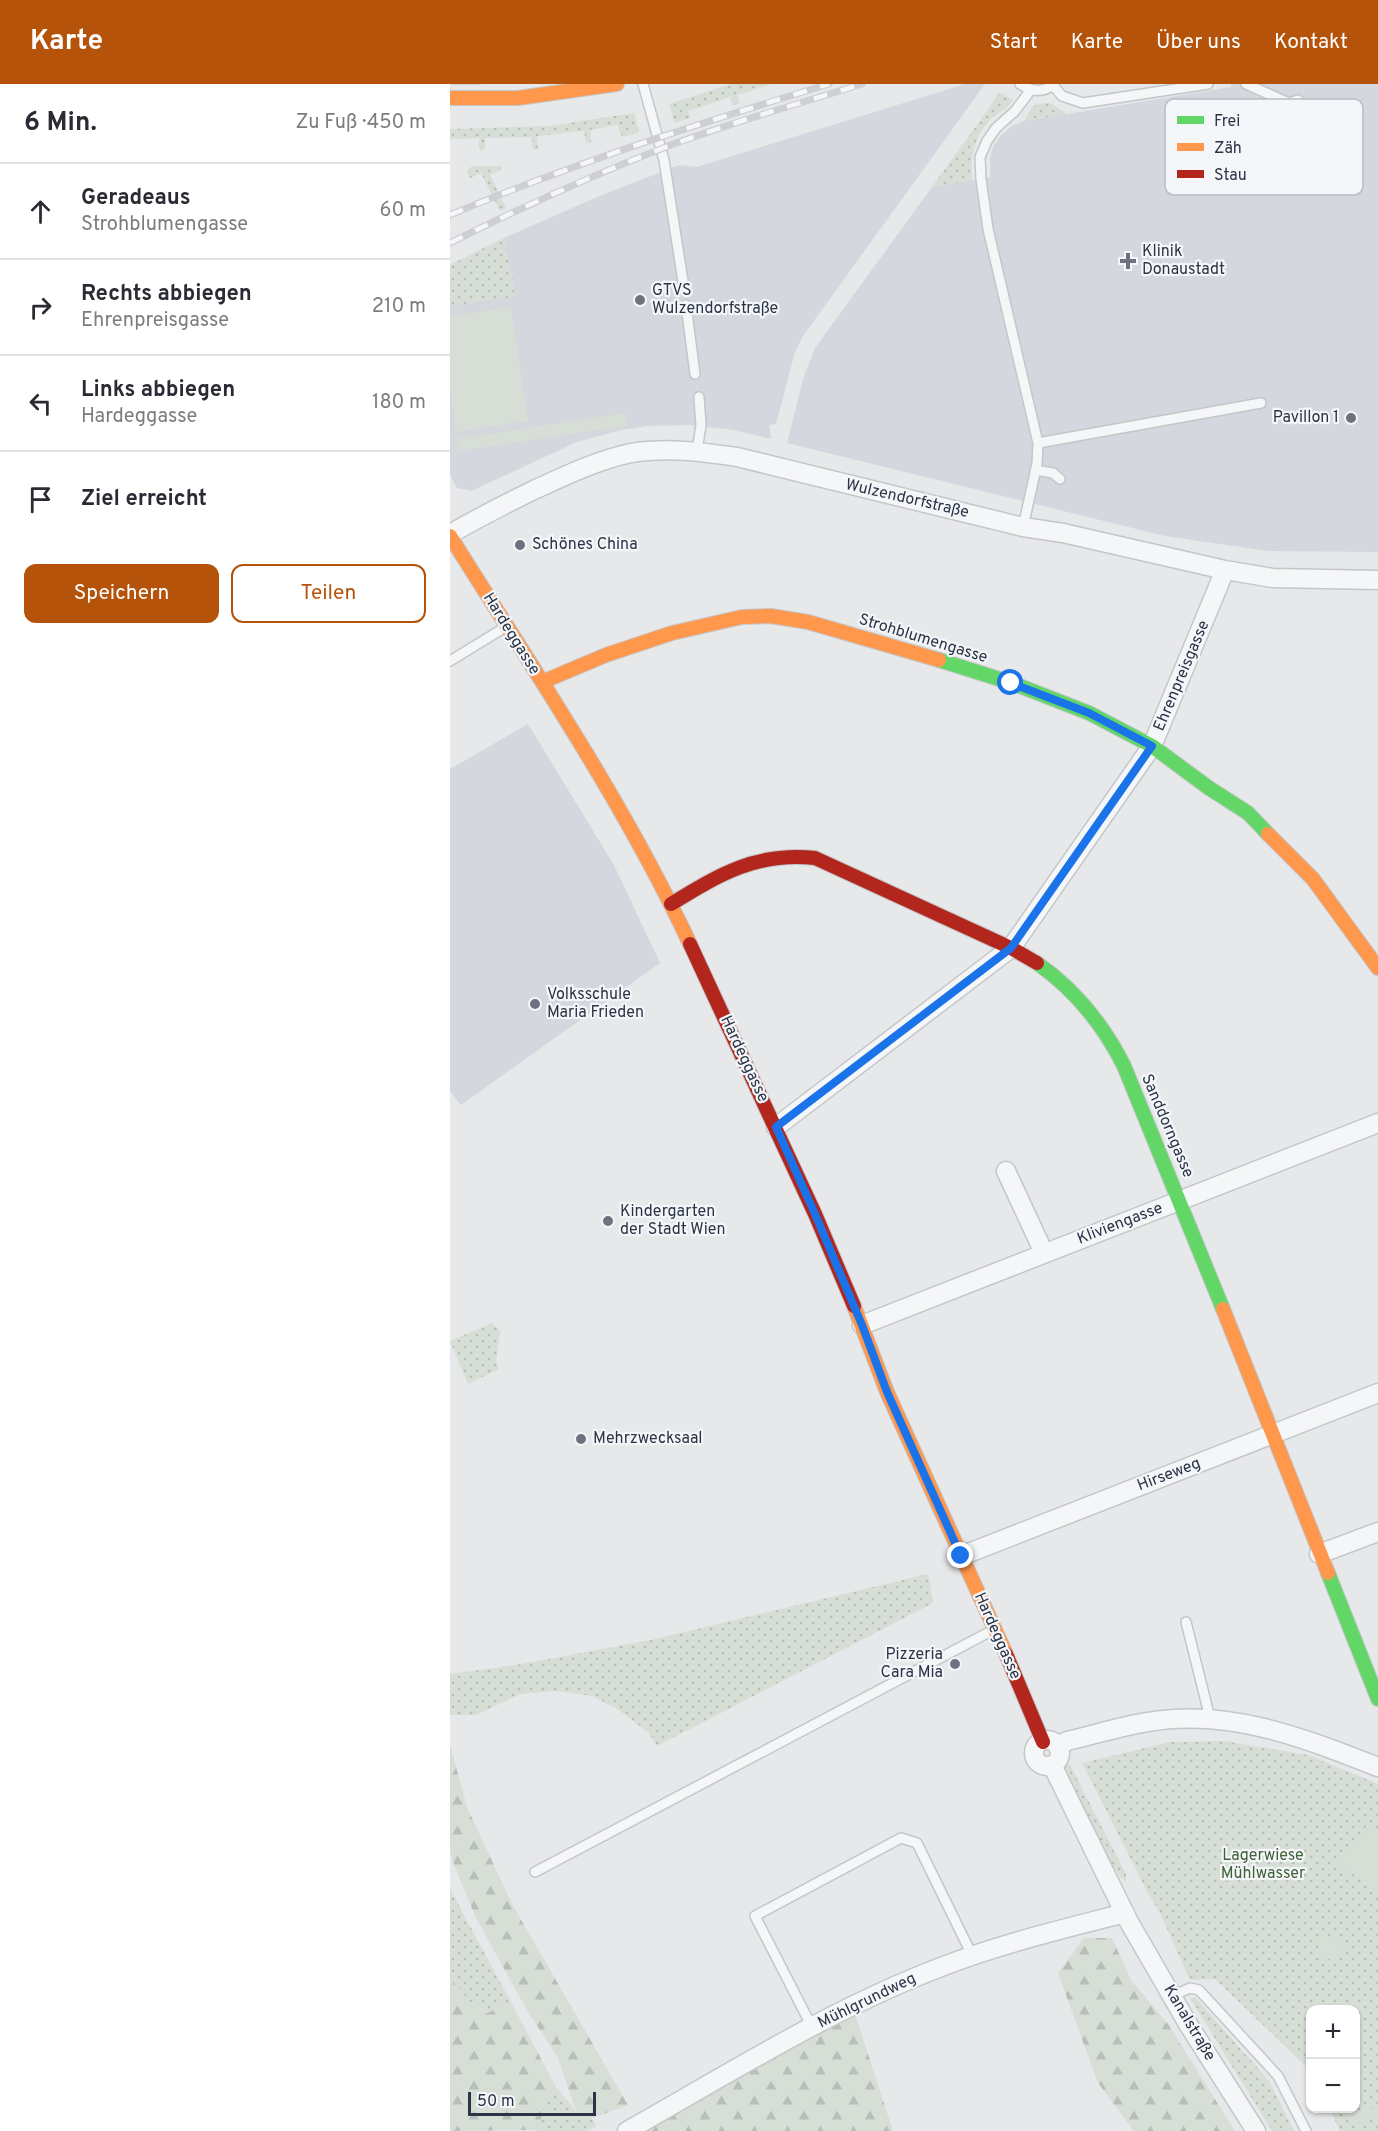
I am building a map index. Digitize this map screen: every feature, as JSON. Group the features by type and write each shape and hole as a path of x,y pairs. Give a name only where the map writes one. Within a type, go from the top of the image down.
{"street":[{"path":"450,99 518,98 617,84"},
{"name":"Wulzendorfstraße","path":"450,535 573,472 603,460 632,453 666,450 697,451 737,457 1023,527 1063,533 1225,570 1273,578 1378,580"},
{"name":"Hardeggasse","path":"450,535 600,776 671,904 776,1127 862,1325 887,1392 1050,1744"},
{"name":"Ehrenpreisgasse","path":"776,1127 1011,948 1152,746 1225,570"},
{"name":"Strohblumengasse","path":"542,682 606,655 672,633 742,617 771,616 808,622 1011,683 1089,713 1152,746 1209,788 1248,813 1313,879 1378,968"},
{"name":"Sanddorngasse","path":"671,904 761,859 787,856 815,858 1011,948 1051,973 1067,987 1098,1022 1112,1042 1124,1066 1378,1699"},
{"name":"Kliviengasse","path":"862,1325 1378,1123"},
{"path":"1006,1171 1044,1253"},
{"name":"Hirseweg","path":"961,1556 1378,1393"},
{"path":"1319,1554 1378,1532"},
{"path":"1125,1913 1052,1765 1043,1766 1035,1756 1036,1748 1149,1721 1210,1718 1261,1726 1311,1741 1378,1767"},
{"name":"Mühlgrundweg","path":"627,2131 868,1998 972,1955 1125,1913"},
{"name":"Kanalstraße","path":"1125,1913 1172,1996 1256,2131"}],"lane":[{"path":"644,84 664,160 683,281"},
{"path":"1020,84 1030,90 1043,91 1053,85 1062,96 1083,103 1208,84"},
{"path":"1246,84 1280,99"},
{"path":"1023,527 1038,443 988,229 980,157 996,128 1015,111 1030,90"},
{"path":"686,305 695,374"},
{"path":"697,451 701,425 699,397"},
{"path":"1038,443 1261,403"},
{"path":"1035,470 1053,473 1060,479"},
{"path":"450,661 507,626"},
{"path":"1186,1622 1210,1718"},
{"path":"536,1872 996,1629"},
{"path":"812,2027 755,1916 901,1838 917,1843 972,1955"},
{"path":"1172,1996 1190,1988 1200,1990 1278,2076 1306,2131"}],"shaded area":[{"name":"GTVS Wulzendorfstraße","path":"965,84 985,84 803,336 795,352 776,424 769,425 771,439 734,430 690,425 647,426 621,430 577,442 471,491 457,488 450,475 450,265 504,238 597,197 679,165 697,167"},
{"name":"Klinik Donaustadt","path":"1231,84 1378,84 1378,552 1268,551 1165,536 787,443 804,376 815,348 932,187 990,177 990,158 993,147 1001,135 1012,126 1024,121 1231,87"},
{"path":"528,724 614,865 660,963 461,1105 450,1091 450,769"}],"green space":[{"path":"731,84 771,84 737,95 740,103 733,105 730,97 688,111 690,118 674,123 669,104"},
{"path":"1000,93 1013,100 991,119 981,132 974,147 972,180 932,187 997,95"},
{"path":"1050,103 1067,114 1024,121 1033,106"},
{"path":"634,113 639,132 623,137 618,125 590,130 591,143 586,142 584,131 537,136 538,148 535,150 531,137 485,138 485,149 481,151 479,138 450,139 450,129 549,126"},
{"path":"472,166 502,166 501,170 490,175 506,208 500,211 481,173 470,178 467,171"},
{"path":"504,238 516,296 450,306 450,265"},
{"path":"511,307 528,421 456,432 450,388 450,316"},
{"path":"625,413 627,426 458,451 456,439"},
{"path":"492,1323 500,1331 496,1362 499,1369 468,1384 450,1341"},
{"path":"928,1574 933,1603 657,1746 648,1732 616,1708 592,1696 556,1691 520,1694 476,1715 450,1715 450,1674 522,1664 651,1640"},
{"name":"Lagerwiese Mühlwasser","path":"1224,1741 1308,1755 1378,1784 1378,2131 1340,2131 1332,2113 1360,2113 1360,2005 1306,2005 1306,2066 1215,1979 1190,1980 1159,1911 1082,1763 1170,1742"},
{"path":"450,1745 467,1807 512,1904 628,2105 592,2118 576,2111 558,2058 528,2012 476,1918 450,1852"},
{"path":"1066,1764 1070,1765 1126,1874 1126,1882 1098,1844 1065,1769"},
{"path":"1369,1823 1378,1830 1378,1893 1338,1863"},
{"path":"450,1889 512,2004 502,2005 489,2013 470,2002 450,1978"},
{"path":"1323,1934 1344,1941 1337,1962 1316,1954"},
{"path":"1084,1938 1112,1938 1131,1980 1168,2024 1235,2131 1134,2131 1098,2083 1058,1973"},
{"path":"450,1978 470,2002 488,2013 502,2005 512,2004 556,2087 545,2103 538,2130 450,2131"},
{"path":"1195,1997 1269,2081 1294,2131 1272,2131 1190,1998"},
{"path":"855,2014 893,2131 642,2131"},
{"path":"556,2087 576,2111 592,2118 596,2126 586,2131 537,2131 545,2103"},
{"path":"1378,2107 1378,2117 1354,2124 1352,2113"}],"tram line":[{"path":"450,84 480,84"}],"railway":[{"path":"450,215 591,161 829,84"},
{"path":"450,243 559,191 671,145 862,84"}],"traffic: fast":[{"path":"939,660 1012,683 1089,713 1152,746 1209,788 1248,813 1268,834"},
{"path":"1037,963 1076,996 1116,1051 1223,1309"},
{"path":"1328,1573 1378,1699"}],"traffic: slow":[{"path":"450,98 518,98 617,84"},
{"path":"450,536 607,787 690,944"},
{"path":"542,682 606,655 672,633 742,617 771,616 808,622 939,660"},
{"path":"1268,834 1313,879 1378,968"},
{"path":"854,1306 887,1392 1006,1654"},
{"path":"1223,1309 1328,1573"}],"traffic: jam":[{"path":"671,904 739,867 774,858 815,858 1011,948 1037,963"},
{"path":"690,944 815,1214 854,1306"},
{"path":"1006,1654 1043,1742"}],"place":[{"name":"Klinik Donaustadt","path":"1128,261"},
{"name":"GTVS Wulzendorfstraße","path":"640,300"},
{"name":"Pavillon 1","path":"1351,418"},
{"name":"Schönes China","path":"520,545"},
{"name":"Volksschule Maria Frieden","path":"535,1004"},
{"name":"Kindergarten der Stadt Wien","path":"608,1221"},
{"name":"Mehrzwecksaal","path":"581,1439"},
{"name":"Pizzeria Cara Mia","path":"955,1664"}],"route":[{"path":"961,1556 887,1392 862,1325 776,1127 1011,948 1152,746 1089,713 1011,683"}]}
